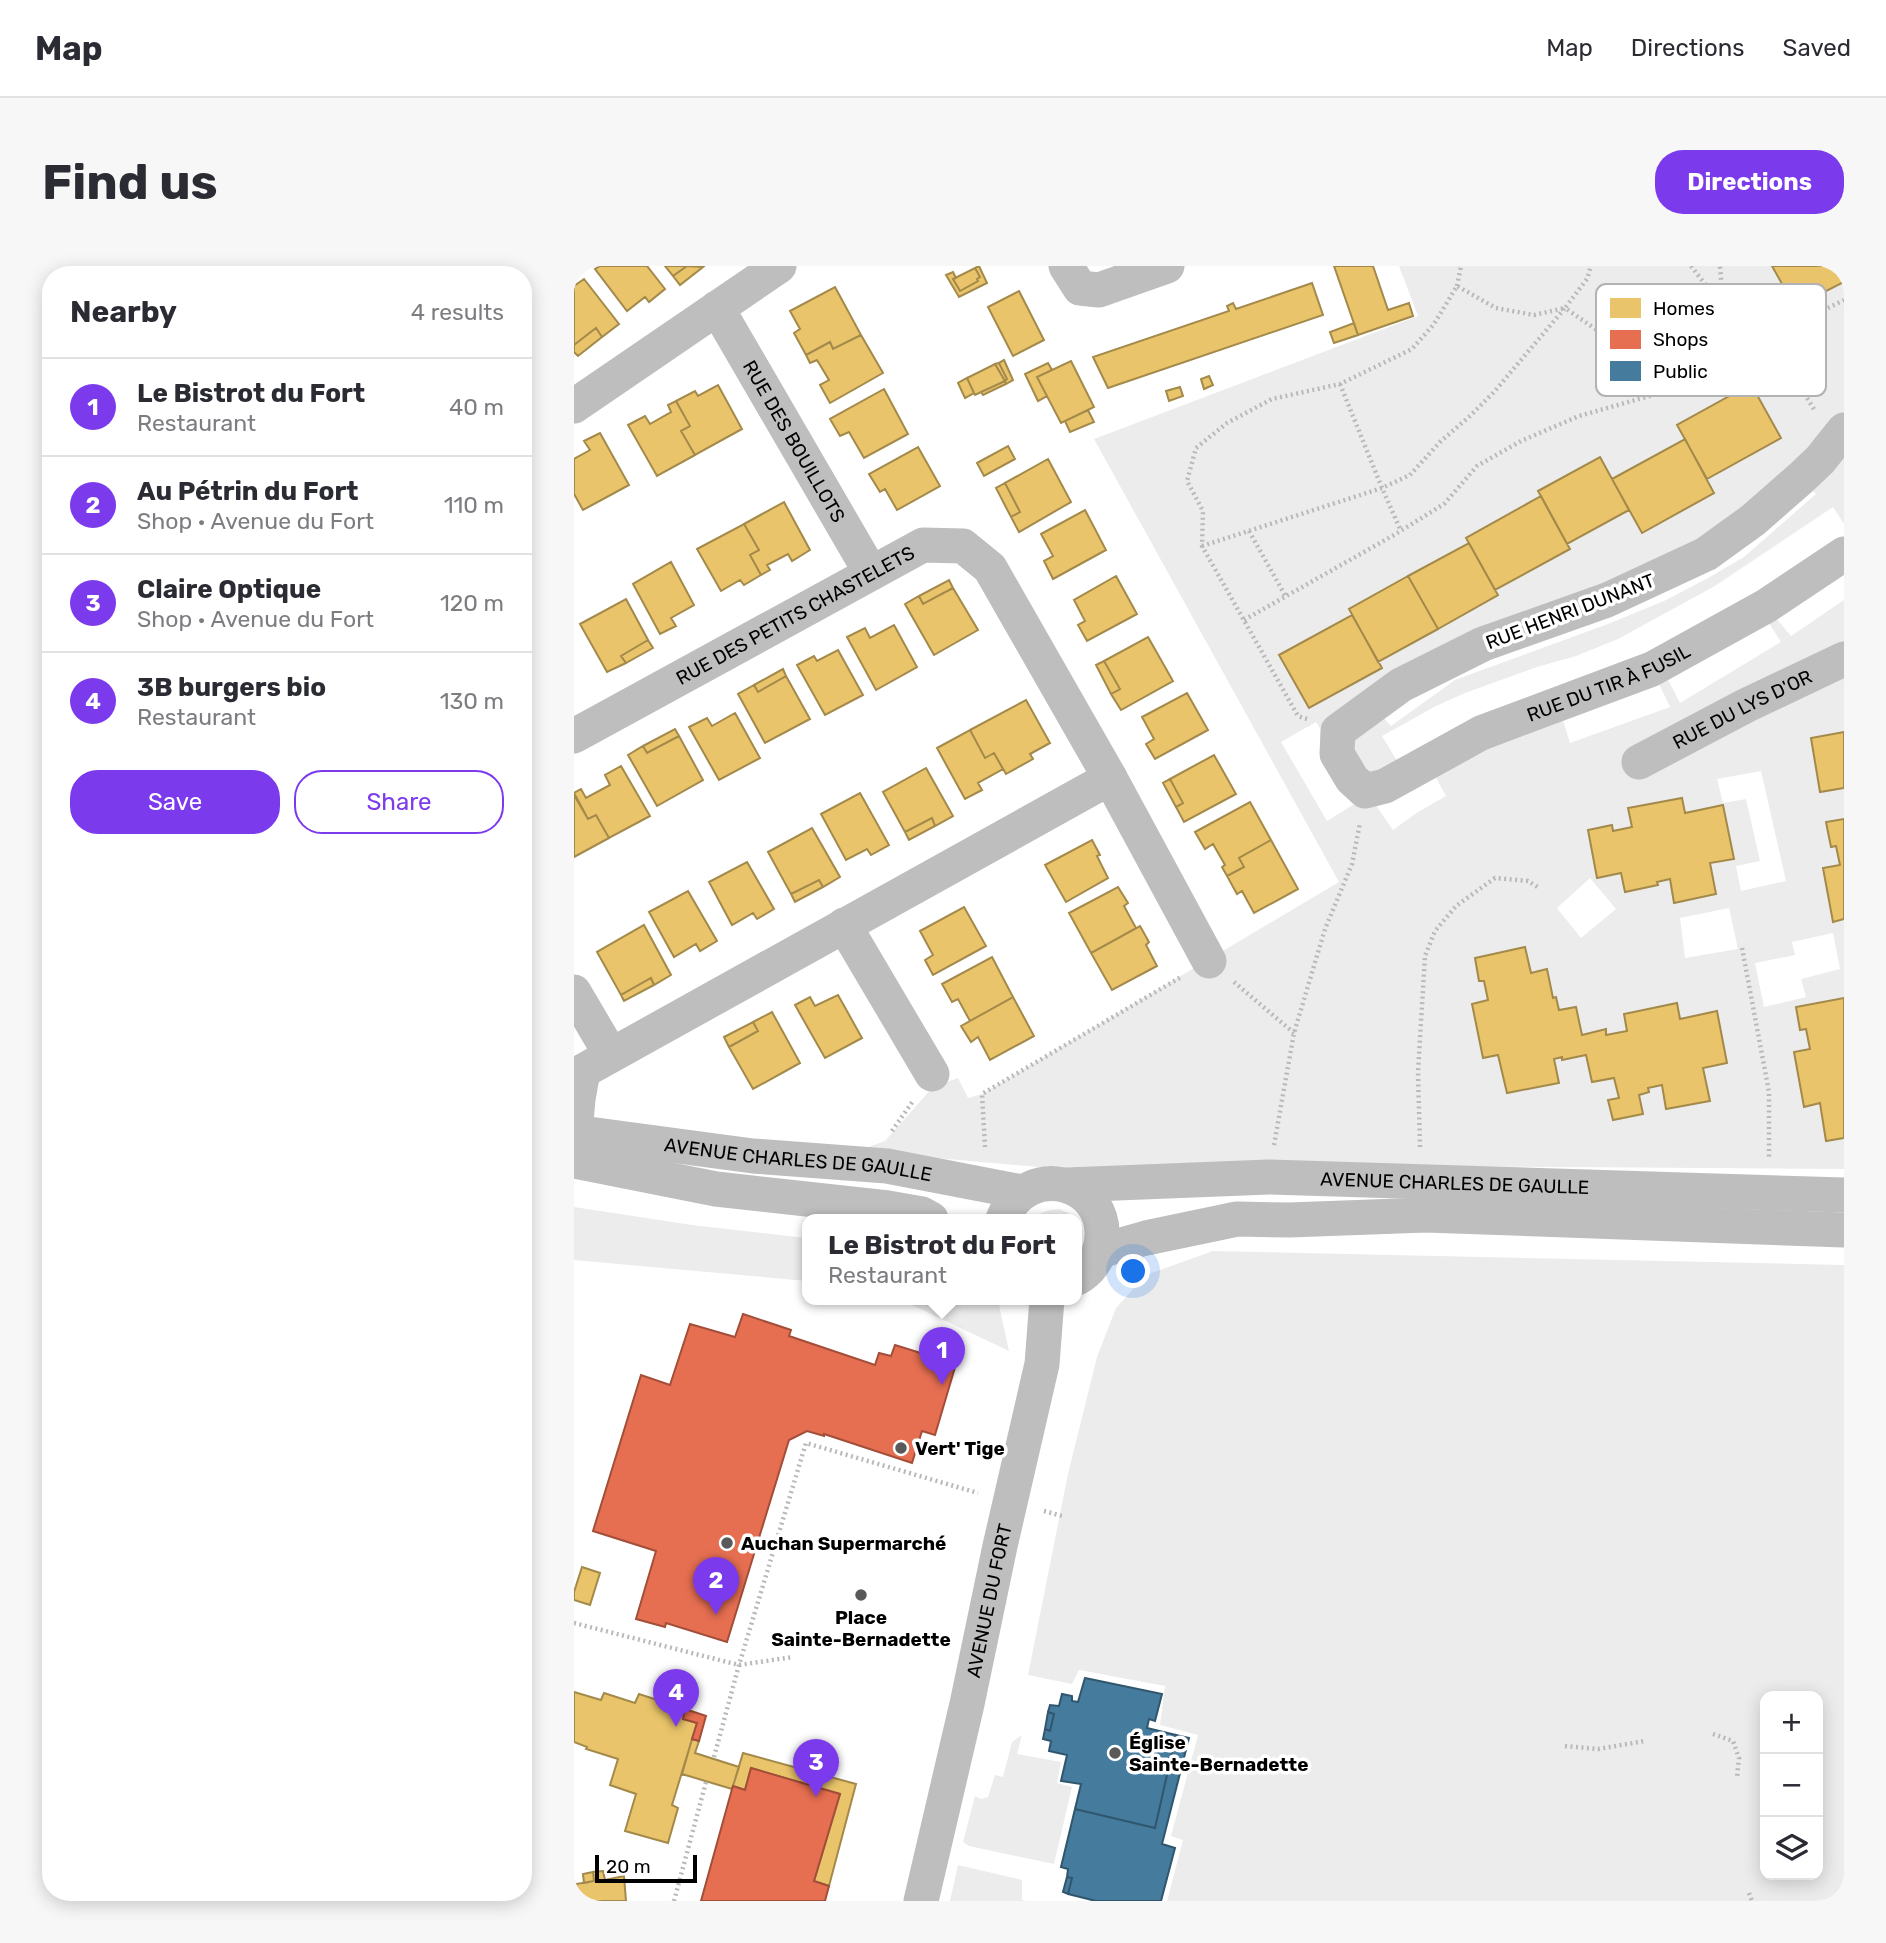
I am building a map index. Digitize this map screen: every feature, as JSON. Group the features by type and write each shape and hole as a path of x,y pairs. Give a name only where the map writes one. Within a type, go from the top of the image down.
{"street":[{"path":"574,406 779,266"},
{"path":"1066,266 1080,288 1099,290 1167,266"},
{"name":"RUE DES BOUILLOTS","path":"717,308 871,573"},
{"name":"RUE HENRI DUNANT","path":"1338,731 1401,685 1483,645 1607,600 1706,554 1753,520 1801,478 1839,436"},
{"name":"RUE DES PETITS CHASTELETS","path":"574,736 923,545 963,546 990,568 1110,778 1209,961"},
{"name":"RUE DU TIR À FUSIL","path":"1365,791 1385,786 1481,733 1652,669 1766,606 1844,554"},
{"name":"RUE DU LYS D'OR","path":"1639,762 1747,705 1844,659"},
{"path":"1338,731 1337,754 1352,779 1365,791"},
{"path":"574,1142 583,1071 1110,778"},
{"path":"844,925 932,1074"},
{"path":"574,992 611,1055"},
{"name":"AVENUE CHARLES DE GAULLE","path":"574,1142 887,1166 1013,1205 1036,1186 1051,1183 1067,1185 1269,1177 1844,1195"},
{"name":"AVENUE CHARLES DE GAULLE","path":"574,1142 716,1189 922,1214"},
{"path":"1067,1185 1081,1192 1093,1204 1101,1219 1103,1235 1100,1251 1093,1265 1082,1274"},
{"name":"AVENUE CHARLES DE GAULLE","path":"1100,1251 1146,1238 1237,1219 1289,1220 1426,1215 1844,1230"},
{"name":"AVENUE DU FORT","path":"921,1901 1042,1364 1047,1305"}],"path":[{"path":"1338,731 1298,716 1202,546 1203,511 1187,481 1196,448 1227,423 1272,399 1340,384 1412,349 1434,324 1457,285 1461,266"},
{"path":"1202,546 1382,488 1410,475 1440,442 1494,392 1565,308 1587,279 1591,266"},
{"path":"1691,266 1705,284"},
{"path":"1720,266 1722,284"},
{"path":"1457,285 1496,308 1534,315 1565,308 1596,329"},
{"path":"1826,309 1844,300"},
{"path":"1340,384 1401,531"},
{"path":"1244,620 1444,504 1477,466 1521,441 1579,416 1653,396"},
{"path":"1811,396 1839,436"},
{"path":"1249,531 1286,597"},
{"path":"1269,1177 1294,1033 1325,929 1352,864 1365,791"},
{"path":"1420,1149 1418,1072 1425,956 1435,931 1456,906 1495,878 1528,881 1539,888"},
{"path":"1742,948 1769,1093 1768,1193"},
{"path":"985,1147 982,1094 1209,961 1294,1033"},
{"path":"885,1141 932,1074"},
{"path":"714,1757 806,1443 1062,1516"},
{"path":"574,1623 739,1665 793,1657"},
{"path":"1713,1734 1733,1741 1739,1758 1737,1777"},
{"path":"1565,1746 1598,1749 1645,1741"},
{"path":"674,1901 706,1782"},
{"path":"1749,1893 1752,1901"}],"shaded area":[{"path":"1399,266 1844,266 1844,524 1833,507 1715,586 1618,639 1465,693 1382,736 1405,774 1385,786 1366,791 1393,830 1446,796 1428,763 1481,733 1660,664 1680,703 1781,642 1760,609 1766,606 1791,636 1844,600 1844,732 1811,739 1820,792 1844,788 1844,819 1826,823 1831,847 1836,846 1840,865 1823,868 1833,921 1844,919 1844,998 1796,1007 1800,1030 1806,1029 1810,1049 1794,1052 1804,1106 1820,1103 1826,1141 1844,1138 1844,1169 1414,1166 1270,1167 1107,1173 857,1151 885,1141 933,1087 958,1078 968,1098 982,1094 1339,882 1094,439 1418,316","holes":["1596,284 1826,284 1826,396 1758,396 1781,438 1707,479 1714,493 1642,533 1629,510 1567,544 1570,549 1495,590 1498,596 1378,662 1381,668 1309,708 1280,655 1352,615 1350,609 1469,543 1467,537 1541,496 1539,490 1599,457 1612,479 1685,439 1677,425 1729,396 1596,396","1801,478 1816,494 1744,557 1664,601 1455,680 1391,726 1373,706 1401,685 1483,644 1607,600 1706,554 1753,520","1652,669 1670,707 1570,743 1558,704","1316,722 1364,798 1327,821 1281,742","1761,771 1786,881 1741,891 1736,866 1760,861 1746,799 1723,803 1717,779","1590,878 1616,909 1581,938 1557,908","1729,908 1738,949 1685,958 1680,918","1833,933 1840,969 1801,979 1806,997 1764,1007 1755,963 1795,955 1792,942","1525,948 1531,973 1547,969 1553,998 1556,998 1559,1010 1576,1007 1582,1035 1605,1030 1606,1035 1627,1031 1624,1014 1676,1003 1680,1019 1717,1011 1727,1063 1703,1068 1710,1101 1667,1109 1662,1085 1648,1088 1648,1092 1639,1095 1642,1114 1613,1119 1609,1100 1619,1098 1614,1078 1592,1082 1586,1055 1563,1060 1562,1057 1554,1059 1558,1083 1507,1092 1498,1055 1483,1057 1472,1005 1488,1000 1484,981 1479,981 1475,958"]},
{"path":"574,1207 692,1225 802,1237 802,1281 574,1260"},
{"path":"1059,1209 1070,1214 1040,1214"},
{"path":"1213,1251 1844,1265 1844,1901 1167,1901 1183,1840 1171,1836 1198,1735 1160,1725 1165,1686 1079,1670 1072,1684 1028,1675 1068,1474 1097,1357 1116,1308 1146,1275"},
{"path":"912,1305 999,1305 1009,1351"},
{"path":"1022,1735 1017,1754 1061,1762 1057,1783 1072,1787 1054,1864 969,1846 963,1842 975,1796 981,1799 988,1797 995,1775 1003,1777 1012,1742"},
{"path":"958,1865 1022,1880 1022,1900 1026,1901 950,1901"}],"building: Homes":[{"path":"600,266 647,266 665,289 649,302 645,297 627,311 595,269"},
{"path":"665,266 687,266 673,276"},
{"path":"687,266 703,267 680,285 673,276"},
{"path":"979,266 987,283 959,297 946,275 953,272 956,278 953,279 960,291 978,281 980,277 975,268"},
{"path":"1334,266 1373,266 1388,310 1409,303 1413,316 1358,335"},
{"path":"1772,266 1841,266 1844,272 1844,282 1826,291 1826,284 1782,284"},
{"path":"975,268 980,277 978,281 960,291 953,279"},
{"path":"584,279 619,324 602,337 596,328 574,345 574,286"},
{"path":"1312,283 1323,315 1108,388 1093,357 1229,311 1227,306 1233,303 1236,309"},
{"path":"835,287 861,335 833,349 830,342 806,355 794,333 800,329 790,311"},
{"path":"1019,291 1044,340 1013,356 988,307"},
{"path":"1354,323 1358,335 1334,343 1330,332"},
{"path":"596,328 602,337 578,356 574,352 574,345"},
{"path":"861,335 883,373 830,403 820,385 829,380 817,360 810,363 806,355 830,342 833,349"},
{"path":"1004,360 1013,380 1006,384 1007,379 999,363"},
{"path":"1071,361 1094,407 1061,423 1037,377"},
{"path":"999,363 1007,379 1005,381 995,364"},
{"path":"1048,363 1052,370 1037,377 1047,396 1038,401 1025,374"},
{"path":"995,364 1005,381 975,395 967,378"},
{"path":"1209,376 1213,385 1204,389 1201,379"},
{"path":"967,378 974,393 965,398 958,383"},
{"path":"1005,381 1006,384 983,395 981,392"},
{"path":"718,385 742,429 695,455 681,431 690,426 676,401 695,391 698,396"},
{"path":"1180,387 1183,396 1169,401 1166,391"},
{"path":"884,389 908,434 864,458 849,432 840,436 830,419"},
{"path":"1729,396 1758,396 1781,438 1707,479 1677,425"},
{"path":"676,401 690,426 681,431 695,455 657,476 628,425 645,416 650,424 671,412 668,405"},
{"path":"1088,410 1094,422 1070,432 1065,421"},
{"path":"600,433 629,485 583,510 574,494 574,459 590,450 584,441"},
{"path":"1685,439 1714,493 1642,533 1612,479"},
{"path":"1008,446 1015,459 984,476 977,463"},
{"path":"918,447 940,486 897,510 885,489 880,492 869,474"},
{"path":"1600,457 1629,510 1567,544 1538,491"},
{"path":"1048,459 1071,502 1019,532 1011,517 1020,512 1005,483"},
{"path":"1005,483 1020,512 1011,517 996,488"},
{"path":"1541,496 1570,549 1495,590 1466,538"},
{"path":"784,502 810,550 792,561 788,554 767,565 770,570 761,575 750,555 759,550 744,524"},
{"path":"1085,510 1106,550 1053,579 1044,561 1053,556 1041,534"},
{"path":"744,524 759,550 750,555 761,575 744,585 740,580 721,591 697,549"},
{"path":"1469,543 1498,595 1438,629 1408,576"},
{"path":"671,562 694,605 671,618 676,626 660,634 633,584"},
{"path":"1116,576 1137,614 1087,641 1078,625 1085,621 1074,600"},
{"path":"1408,576 1438,629 1378,662 1349,609"},
{"path":"949,580 953,588 923,604 919,596"},
{"path":"953,588 978,630 934,655 905,604 919,596 923,604"},
{"path":"626,599 648,640 621,656 626,663 607,672 580,624"},
{"path":"1352,615 1382,668 1309,708 1279,655"},
{"path":"894,625 917,667 876,690 847,637 865,628 870,638"},
{"path":"1148,637 1173,681 1121,710 1111,694 1120,689 1104,661"},
{"path":"648,640 653,648 626,663 621,656"},
{"path":"838,650 863,695 825,715 797,665 814,656 817,661"},
{"path":"1104,661 1120,689 1111,694 1096,665"},
{"path":"783,669 786,676 758,692 754,685"},
{"path":"786,676 810,719 765,743 738,694 754,685 758,692"},
{"path":"1187,693 1208,730 1155,759 1146,744 1154,739 1142,717"},
{"path":"1026,700 1050,743 1030,754 1033,759 1006,774 994,753 985,758 970,730"},
{"path":"735,713 760,758 719,780 689,727 707,718 712,726"},
{"path":"675,729 679,736 647,753 643,746"},
{"path":"970,730 985,758 994,753 1003,769 978,783 982,790 965,799 937,748"},
{"path":"1844,732 1844,788 1820,792 1811,738"},
{"path":"679,736 703,780 657,806 628,755 643,746 647,753"},
{"path":"1214,755 1236,794 1184,822 1176,807 1183,803 1170,779"},
{"path":"621,766 650,816 609,838 596,815 588,819 574,793 581,789 586,798 610,785 605,775"},
{"path":"926,768 953,816 935,826 932,818 905,832 883,792"},
{"path":"1170,779 1183,803 1176,807 1163,783"},
{"path":"860,793 889,845 871,855 867,849 846,860 821,814"},
{"path":"574,795 588,819 596,815 609,838 574,857"},
{"path":"1682,798 1685,813 1723,805 1734,859 1710,863 1716,894 1674,903 1670,879 1657,882 1658,885 1625,892 1621,873 1597,878 1588,830 1612,825 1613,831 1632,827 1628,808"},
{"path":"1250,802 1271,840 1239,858 1244,867 1227,876 1222,867 1225,865 1213,844 1205,849 1195,832"},
{"path":"932,818 935,826 909,840 905,832"},
{"path":"1844,819 1844,919 1833,922 1823,868 1840,865 1836,846 1831,847 1826,822"},
{"path":"812,828 840,877 823,887 819,880 791,894 768,852"},
{"path":"1092,840 1108,878 1066,902 1045,865"},
{"path":"1271,840 1298,889 1254,913 1242,891 1237,894 1227,876 1244,867 1239,858"},
{"path":"747,862 774,909 757,919 753,913 732,925 709,882"},
{"path":"819,880 823,887 795,902 791,894"},
{"path":"1118,887 1128,903 1124,906 1136,928 1091,953 1069,913"},
{"path":"688,891 717,941 700,951 696,944 674,957 649,912"},
{"path":"964,907 986,946 933,975 925,960 933,955 920,931"},
{"path":"644,925 671,975 654,985 651,978 621,995 597,952"},
{"path":"1140,926 1157,966 1112,990 1091,953"},
{"path":"1525,947 1531,973 1547,969 1553,998 1556,997 1559,1010 1576,1007 1582,1035 1606,1029 1606,1035 1627,1031 1624,1014 1677,1003 1680,1019 1717,1011 1727,1063 1703,1068 1710,1101 1666,1109 1662,1085 1648,1088 1649,1092 1639,1095 1643,1114 1613,1120 1608,1100 1619,1098 1614,1078 1592,1082 1586,1055 1554,1059 1559,1083 1507,1093 1498,1055 1483,1058 1472,1004 1488,1000 1484,981 1479,981 1475,958"},
{"path":"992,957 1013,997 970,1021 958,999 952,1002 942,984"},
{"path":"651,978 654,985 624,1001 621,995"},
{"path":"838,995 862,1038 825,1058 795,1005 810,997 815,1006"},
{"path":"1013,997 1034,1036 990,1060 978,1037 971,1042 961,1026"},
{"path":"1844,998 1844,1138 1826,1141 1820,1103 1804,1107 1794,1052 1810,1049 1806,1029 1800,1030 1796,1007"},
{"path":"772,1012 800,1063 753,1089 729,1047 758,1031 753,1022"},
{"path":"753,1022 758,1031 729,1047 724,1037"},
{"path":"582,1567 600,1573 590,1605 574,1600"},
{"path":"574,1692 601,1700 604,1693 635,1703 639,1694 685,1709 683,1719 697,1723 672,1805 678,1808 668,1843 625,1831 636,1794 610,1785 618,1759 586,1749 587,1747 574,1742"},
{"path":"692,1739 699,1741 695,1753 739,1767 732,1789 682,1774"},
{"path":"743,1753 856,1784 829,1886 814,1881 840,1794 751,1768 745,1790 733,1786"},
{"path":"603,1871 605,1880 624,1876 626,1901 579,1901 576,1884 594,1881 593,1872"},
{"path":"593,1872 594,1881 584,1883 583,1874"}],"building: Shops":[{"path":"743,1314 791,1330 789,1336 875,1365 879,1353 891,1356 895,1345 956,1364 935,1435 922,1431 912,1463 824,1434 807,1431 789,1440 727,1642 666,1623 665,1627 636,1619 656,1551 593,1531 641,1375 670,1385 690,1324 735,1337"},
{"path":"685,1709 706,1716 699,1741 692,1739 697,1723 683,1719"},
{"path":"751,1768 840,1794 814,1881 829,1886 825,1901 701,1901 733,1786 745,1790"}],"building: Public":[{"name":"Église Sainte-Bernadette","path":"1085,1678 1162,1694 1155,1721 1149,1719 1147,1728 1176,1735 1155,1828 1075,1809 1081,1784 1061,1781 1067,1755 1049,1751 1051,1741 1043,1739 1045,1729 1050,1731 1054,1714 1048,1712 1050,1705 1059,1706 1062,1694 1072,1696 1072,1701 1078,1702"},
{"path":"1048,1712 1054,1714 1050,1731 1045,1729"},
{"path":"1176,1735 1189,1738 1162,1844 1175,1848 1161,1901 1096,1901 1068,1894 1072,1878 1067,1877 1068,1869 1061,1867 1075,1809 1155,1828"},
{"path":"1067,1877 1072,1878 1068,1894 1063,1892"}],"place":[{"name":"Le Bistrot du Fort","path":"942,1385"},
{"name":"Vert' Tige","path":"901,1448"},
{"name":"Auchan Supermarché","path":"727,1543"},
{"name":"Place Sainte-Bernadette","path":"861,1595"},
{"name":"Au Pétrin du Fort","path":"716,1615"},
{"name":"3B burgers bio","path":"676,1727"},
{"name":"Église Sainte-Bernadette","path":"1115,1753"},
{"name":"Claire Optique","path":"816,1797"}]}
